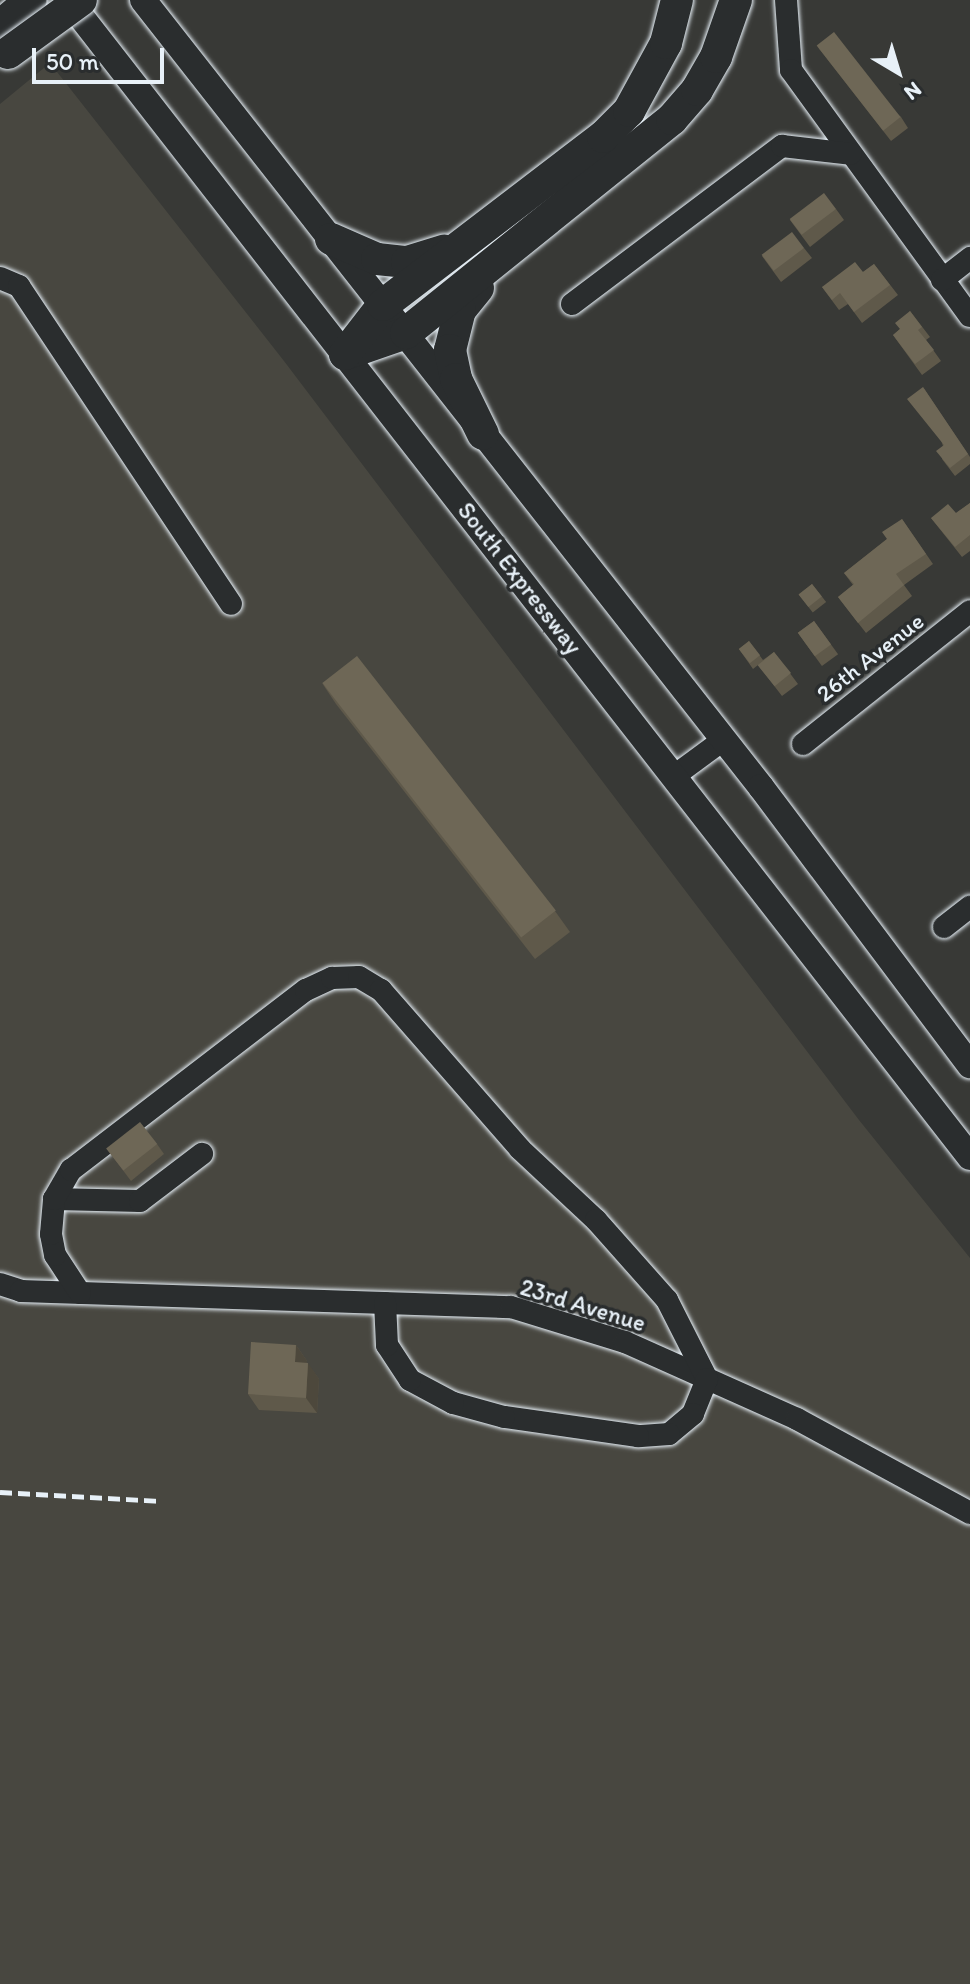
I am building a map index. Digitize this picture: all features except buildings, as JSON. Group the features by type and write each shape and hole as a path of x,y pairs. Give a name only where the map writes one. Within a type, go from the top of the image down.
{"highway":[{"path":"3,45 31,0"},
{"path":"3,45 81,0"},
{"path":"345,354 383,305 495,222 629,111 666,43 677,0"},
{"path":"345,354 406,333 621,165 680,110 716,57 736,0"},
{"path":"331,239 377,259 407,262 434,255 495,222"},
{"path":"483,434 456,379 452,330 475,291 527,238"}],"main road":[{"name":"South Expressway","path":"68,0 970,1157"},
{"path":"143,0 723,740 970,1065"}],"street":[{"path":"786,0 791,70 970,316"},
{"path":"572,304 782,146 851,154"},
{"path":"942,280 970,258"},
{"path":"0,278 19,286 231,604"},
{"name":"26th Avenue","path":"803,744 970,611"},
{"path":"674,776 723,740"},
{"path":"944,927 970,907"},
{"path":"80,1293 55,1255 54,1199 71,1170 306,990 332,978 359,977 381,990 520,1149 596,1220 667,1300 707,1379 693,1414 669,1434 638,1436 504,1417 453,1403 410,1380 387,1345 385,1303"},
{"path":"54,1199 140,1201 202,1154"},
{"name":"23rd Avenue","path":"0,1284 21,1291 511,1307 625,1342 797,1419 970,1513"}],"shaded area":[{"path":"50,63 284,361 859,1120 970,1258 970,1984 0,1984 0,104"}],"railway":[{"path":"0,1492 159,1501"}]}
